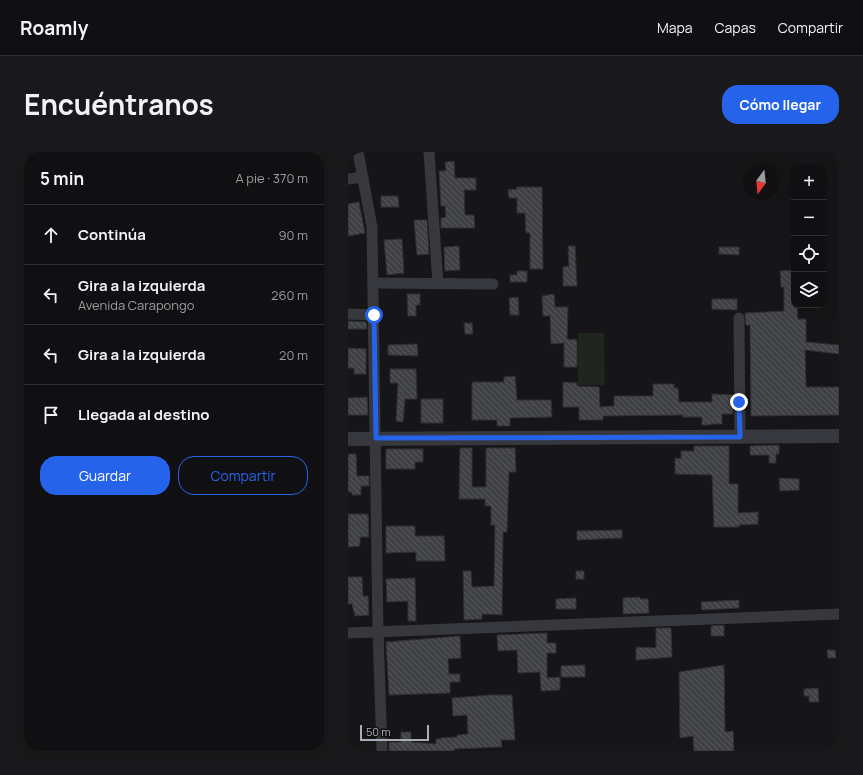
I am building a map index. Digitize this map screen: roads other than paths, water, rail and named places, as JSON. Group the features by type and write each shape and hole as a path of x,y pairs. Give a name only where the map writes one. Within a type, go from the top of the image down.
{"street":[{"path":"358,152 372,227 378,631 382,751"},
{"path":"429,152 438,284"},
{"path":"348,179 363,177"},
{"path":"373,283 493,284"},
{"path":"348,314 374,315"},
{"path":"739,318 740,437"},
{"path":"348,439 839,436"},
{"path":"348,633 839,614"}]}
